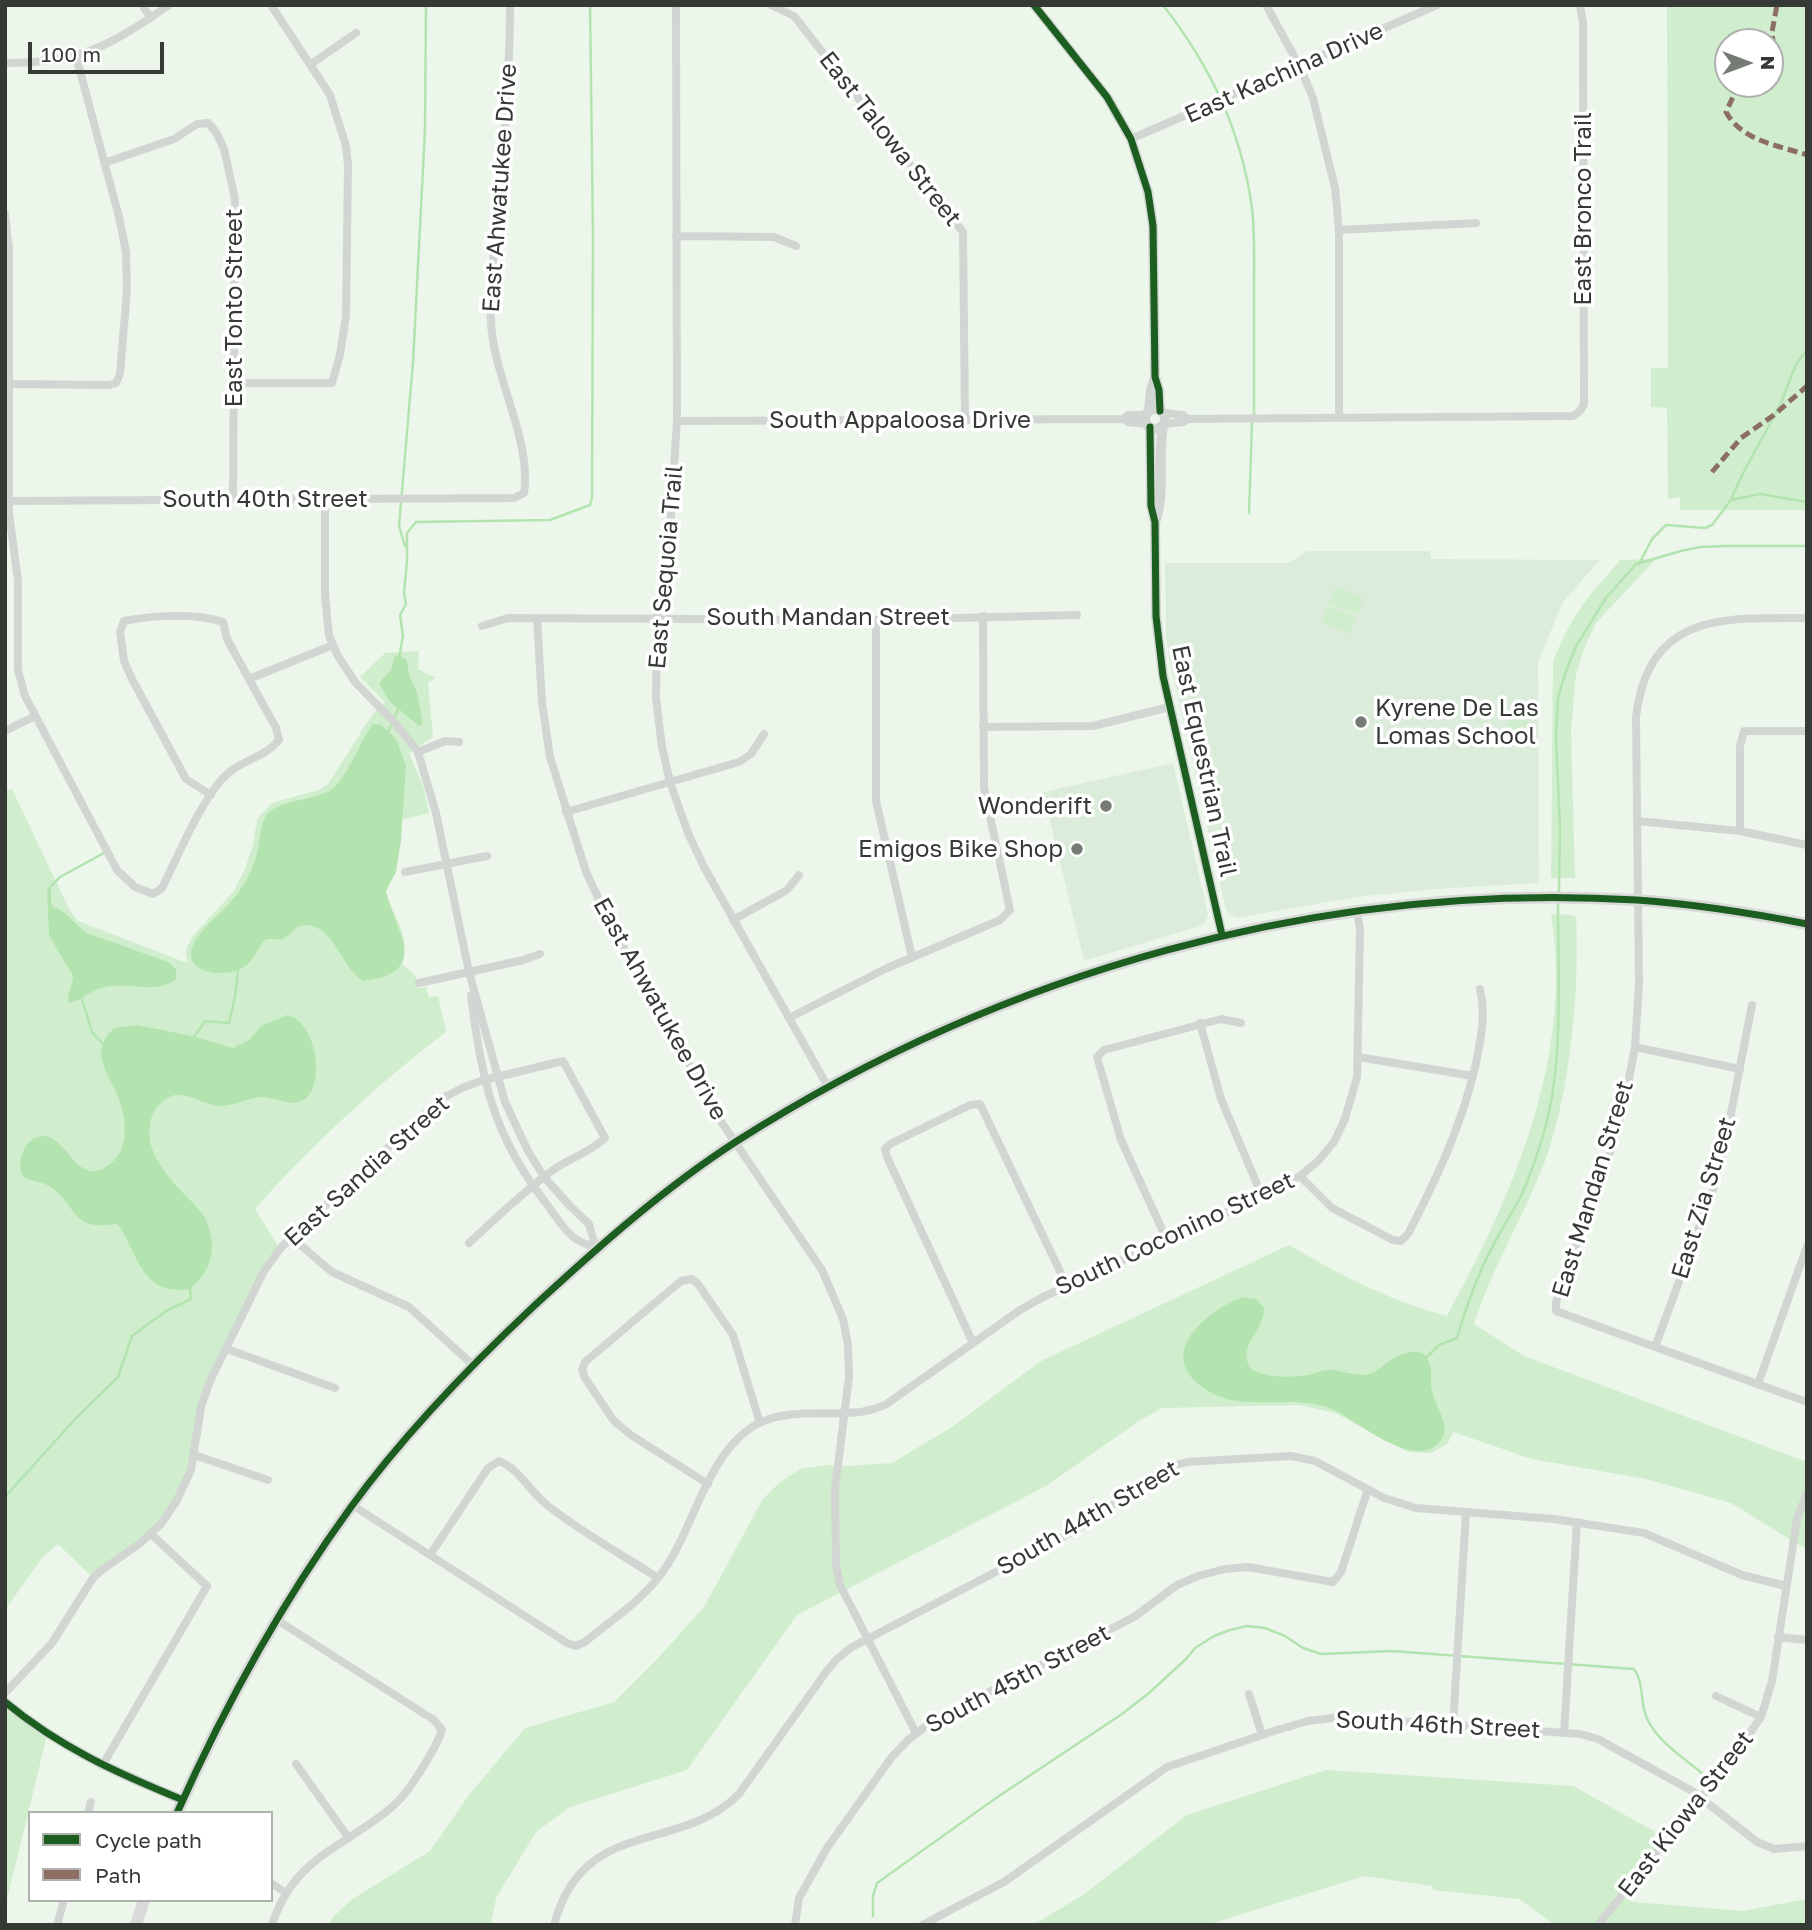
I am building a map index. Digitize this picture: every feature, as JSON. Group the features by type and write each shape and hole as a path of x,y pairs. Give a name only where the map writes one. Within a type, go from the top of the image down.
{"main road":[{"path":"178,1811 235,1690 276,1620 352,1505 410,1432 472,1364 596,1248 676,1184 736,1142 828,1087 908,1046 1025,995 1126,961 1222,935 1357,911 1440,903 1581,898 1639,900 1733,910 1807,924"},
{"path":"136,1925 141,1902"}],"street":[{"path":"142,5 151,18"},
{"path":"5,63 58,61 76,56 118,39 169,5"},
{"path":"234,383 331,383 340,355 346,316 348,165 343,132 336,108 311,64 271,5"},
{"name":"East Ahwatukee Drive","path":"510,5 507,104 492,274 491,322 496,354 523,452 526,480 524,493"},
{"name":"East Sequoia Trail","path":"676,5 677,421 670,529 657,618 656,707 670,782 688,834 733,920 828,1087"},
{"name":"East Talowa Street","path":"771,5 794,16 963,232 965,421"},
{"name":"East Equestrian Trail","path":"1034,5 1108,97 1130,139 1148,192 1153,226 1155,377 1159,390 1155,419 1159,446 1161,505 1155,522 1158,643 1168,707 1222,935"},
{"path":"1266,5 1300,67 1312,98 1335,188 1339,230 1339,416"},
{"name":"East Kachina Drive","path":"1130,139 1437,5"},
{"name":"East Bronco Trail","path":"1580,5 1583,23 1584,404 1580,411"},
{"path":"311,64 356,33"},
{"path":"9,384 116,383 120,374 127,267 124,236 76,56"},
{"name":"East Tonto Street","path":"104,163 174,139 197,124 208,123 216,132 223,149 235,199 233,500"},
{"path":"5,214 9,250 7,501 18,580 18,670 25,696 117,870 135,887 153,894 162,888 211,795 237,765 272,749 279,740 276,729 227,639 223,622 208,617 139,618 124,621 120,632 124,661 186,779 211,795"},
{"path":"1339,230 1476,223"},
{"path":"676,236 774,237 796,246"},
{"name":"South Appaloosa Drive","path":"677,421 1123,419 1128,415 1182,422 1188,419 1339,416 1573,416 1580,411"},
{"name":"South 40th Street","path":"7,501 514,498 524,493"},
{"path":"325,499 325,595 329,636 345,668 415,748 436,813 469,972 514,1124 539,1182 573,1238 596,1248"},
{"name":"South Mandan Street","path":"482,626 508,618 876,620 1077,615"},
{"path":"789,1018 912,957 1000,920 1010,910 985,797 983,616"},
{"name":"East Ahwatukee Drive","path":"537,618 542,702 550,757 586,872 612,927 687,1063 736,1142 822,1270 833,1292 848,1345 849,1376 835,1489 836,1566 840,1585 916,1733"},
{"path":"1639,900 1636,717 1639,691 1652,661 1673,639 1698,626 1730,618 1807,618"},
{"path":"876,620 876,801 912,957"},
{"path":"5,623 17,622"},
{"path":"249,679 333,645"},
{"path":"983,727 1093,726 1168,707"},
{"path":"5,731 35,716"},
{"path":"1740,831 1740,746 1744,730 1807,731"},
{"path":"566,812 739,762 751,754 764,734"},
{"path":"415,748 445,741 459,742"},
{"path":"1637,821 1740,831 1807,845"},
{"path":"405,872 487,856"},
{"path":"733,920 787,890 799,875"},
{"name":"East Mandan Street","path":"1639,900 1639,985 1635,1047 1625,1100 1612,1147 1556,1302 1556,1311 1655,1347"},
{"name":"South Coconino Street","path":"760,1423 796,1414 863,1412 885,1405 1020,1310 1262,1196 1300,1176 1318,1161 1334,1142 1354,1095 1358,1057 1360,930 1357,911"},
{"path":"419,983 540,954"},
{"path":"469,972 484,1080 501,1130 514,1157 589,1224 596,1248"},
{"path":"1300,1176 1332,1208 1392,1240 1401,1241 1408,1234 1443,1166 1459,1127 1481,1037 1484,1007 1480,989"},
{"name":"East Zia Street","path":"1655,1347 1713,1189 1726,1139 1752,1005"},
{"path":"1167,1240 1121,1140 1097,1057 1104,1050 1221,1018 1241,1023"},
{"path":"1200,1023 1221,1100 1262,1196"},
{"path":"1635,1047 1740,1069"},
{"path":"1358,1057 1473,1076"},
{"name":"East Sandia Street","path":"5,1693 52,1643 93,1578 138,1545 161,1524 185,1486 194,1455 201,1407 264,1271 290,1237 441,1099 484,1080 563,1061 605,1138 597,1146 555,1168 539,1182"},
{"path":"973,1343 885,1149 890,1144 970,1105 980,1104 1067,1286"},
{"path":"469,1243 539,1182"},
{"path":"290,1237 331,1272 409,1307 472,1364"},
{"path":"1758,1384 1807,1246"},
{"path":"352,1505 567,1643 576,1646 585,1642 658,1578 671,1559 708,1484 735,1441 760,1423 733,1335 692,1279 681,1281 585,1362 582,1370 614,1421 631,1435 708,1484"},
{"path":"1655,1347 1807,1402"},
{"path":"226,1349 335,1388"},
{"path":"194,1455 268,1480"},
{"name":"South 44th Street","path":"554,1925 564,1897 576,1878 605,1853 707,1817 725,1808 739,1794 837,1658 868,1638 1076,1530 1160,1473 1177,1465 1207,1459 1291,1456 1315,1461 1391,1501 1416,1508 1577,1522 1644,1533 1742,1576 1786,1586"},
{"path":"430,1555 488,1468 499,1461 510,1465 531,1490 566,1518 658,1578"},
{"name":"South 45th Street","path":"795,1925 799,1898 805,1884 891,1758 916,1733 931,1722 1134,1617 1177,1586 1198,1576 1225,1569 1248,1567 1333,1581 1340,1572 1368,1489"},
{"name":"East Kiowa Street","path":"1598,1925 1701,1798 1761,1717 1772,1681 1797,1519 1807,1493"},
{"path":"1453,1725 1466,1513"},
{"path":"1564,1733 1577,1522"},
{"path":"102,1766 207,1586 150,1533"},
{"path":"272,1925 286,1893 313,1861 394,1806 439,1741 442,1730 434,1720 276,1620"},
{"path":"1779,1637 1807,1640"},
{"path":"1249,1694 1262,1735"},
{"path":"1716,1696 1761,1717"},
{"path":"5,1702 40,1730 102,1766 183,1800"},
{"name":"South 46th Street","path":"922,1925 1004,1882 1167,1767 1262,1735 1326,1718 1580,1734 1598,1739 1701,1798 1757,1842 1773,1849 1807,1846"},
{"path":"296,1764 348,1837"},
{"path":"89,1811 91,1802"},
{"path":"273,1884 286,1893"},
{"path":"57,1925 63,1902"}],"shaded area":[{"path":"1667,5 1807,5 1807,510 1680,510 1680,497 1668,499 1667,408 1651,407 1651,368 1668,368"},
{"name":"Kyrene De Las Lomas School","path":"1307,551 1430,551 1431,559 1600,560 1563,602 1538,662 1539,883 1356,897 1237,918 1226,910 1170,662 1166,635 1165,563 1289,563"},
{"path":"1656,559 1596,623 1585,646 1576,674 1571,731 1575,878 1551,878 1553,662 1579,610 1620,560"},
{"path":"1336,586 1364,598 1357,615 1329,603"},
{"path":"1328,606 1356,617 1349,634 1321,622"},
{"path":"419,651 418,669 436,678 428,683 433,737 409,753 424,789 429,813 401,820 398,857 386,891 403,936 405,946 401,963 416,976 419,988 426,987 429,997 438,996 446,1032 346,1116 255,1209 280,1249 264,1271 210,1382 191,1470 161,1524 93,1578 58,1544 42,1558 5,1610 5,790 12,789 69,909 78,921 187,963 186,950 192,937 234,891 245,869 253,845 257,819 272,803 319,790 328,784 372,715 385,702 360,677 385,653"},
{"path":"399,655 407,660 409,675 417,692 422,720 422,725 419,726 390,702 379,683 391,670 395,656"},
{"path":"1516,705 1532,712 1521,740 1504,733"},
{"path":"373,724 381,725 396,739 406,766 396,872 386,891 404,948 403,959 397,969 384,976 363,981 355,975 324,932 306,925 282,939 266,939 250,962 239,970 218,973 199,968 193,962 191,954 194,943 237,895 246,880 256,857 266,816 278,807 322,794 335,786"},
{"path":"1173,763 1208,914 1206,922 1084,961 1043,792"},
{"path":"51,885 53,907 66,914 87,933 168,962 176,969 176,979 153,987 104,987 69,1003 73,976 49,935 47,890"},
{"path":"1551,914 1576,917 1575,1008 1561,1105 1545,1161 1474,1324 1524,1356 1807,1462 1807,1550 1731,1503 1646,1479 1532,1459 1453,1432 1448,1443 1431,1453 1408,1452 1335,1413 1299,1405 1162,1408 1046,1486 797,1615 687,1770 570,1807 536,1832 496,1898 491,1925 330,1925 332,1918 351,1900 430,1851 469,1795 525,1728 614,1702 704,1607 763,1499 780,1482 800,1469 825,1465 892,1463 952,1427 1041,1361 1289,1245 1366,1286 1405,1303 1447,1316 1515,1173 1546,1072 1554,1020 1556,967"},
{"path":"287,1015 298,1020 306,1030 316,1058 314,1086 308,1096 294,1103 263,1097 221,1106 189,1096 174,1095 158,1106 152,1115 149,1135 154,1154 171,1179 203,1215 209,1228 211,1256 204,1273 190,1289 175,1290 162,1287 153,1281 145,1273 120,1227 116,1224 89,1224 81,1220 58,1193 46,1184 23,1176 20,1163 25,1148 29,1142 41,1136 56,1141 83,1168 91,1171 100,1170 117,1157 124,1139 124,1119 101,1051 107,1036 114,1028 137,1025 192,1036 233,1048 249,1040 261,1026"},
{"path":"1243,1297 1256,1299 1264,1308 1247,1352 1250,1368 1256,1372 1280,1377 1332,1370 1364,1375 1376,1371 1404,1353 1423,1354 1430,1364 1434,1398 1444,1422 1445,1430 1438,1444 1427,1450 1414,1451 1386,1441 1334,1410 1299,1402 1245,1402 1228,1399 1212,1393 1196,1382 1186,1369 1183,1356 1186,1343 1194,1331 1217,1310"},
{"path":"5,1702 47,1735 5,1908"},
{"path":"1326,1770 1573,1786 1668,1839 1623,1897 1634,1902 1743,1911 1807,1899 1807,1925 1555,1925 1519,1899 1433,1890 1432,1886 1364,1876 1207,1925 1033,1925 1083,1895 1187,1815"}],"waterway":[{"path":"405,546 399,526 413,362 421,208 426,5"},
{"path":"399,658 403,636 400,615 406,604 404,593 407,533 416,522 550,520 590,505 593,236 590,5"},
{"path":"1163,5 1196,52 1221,100 1232,126 1247,179 1254,238 1254,416"},
{"path":"1731,500 1783,398 1795,367 1807,351"},
{"path":"1249,513 1252,422"},
{"path":"1639,564 1652,539 1666,525 1705,528 1712,525 1731,500 1760,494 1807,502"},
{"path":"1559,893 1560,830 1556,736 1558,698 1576,646 1606,598 1636,564 1681,551 1723,546 1807,546"},
{"path":"388,732 399,707"},
{"path":"51,886 60,877 104,853"},
{"path":"1427,1357 1439,1345 1457,1338 1478,1277 1524,1189 1544,1132 1555,1078 1557,1048 1558,903"},
{"path":"194,1037 205,1021 229,1023 238,970"},
{"path":"81,996 92,1032 102,1043"},
{"path":"5,1497 76,1418 118,1377 132,1336 166,1311 191,1299 190,1288"},
{"path":"873,1916 873,1896 877,1883 996,1798 1122,1714 1149,1693 1195,1648 1214,1636 1247,1626 1265,1628 1285,1636 1303,1648 1321,1654 1392,1651 1634,1669 1650,1725 1671,1748 1703,1774"}],"marked path":[{"path":"1773,28 1777,5"},
{"path":"1732,98 1726,112 1741,130 1761,141 1807,155"},
{"path":"1712,472 1741,438 1774,415 1807,386"}],"cycle path":[{"path":"1034,5 1107,97 1131,139 1148,192 1153,226 1155,377 1160,411"},
{"path":"1150,427 1156,616 1163,676 1222,935"},
{"path":"178,1811 235,1694 301,1580 351,1507 393,1453 438,1402 534,1306 658,1198 737,1141 839,1081 946,1029 1056,985 1169,950 1284,923 1401,906 1519,898 1637,900 1722,909 1807,924"},
{"path":"5,1702 47,1733 90,1758 183,1800"}],"place":[{"name":"Kyrene De Las Lomas School","path":"1361,722"},
{"name":"Wonderift","path":"1106,806"},
{"name":"Emigos Bike Shop","path":"1077,849"}]}
